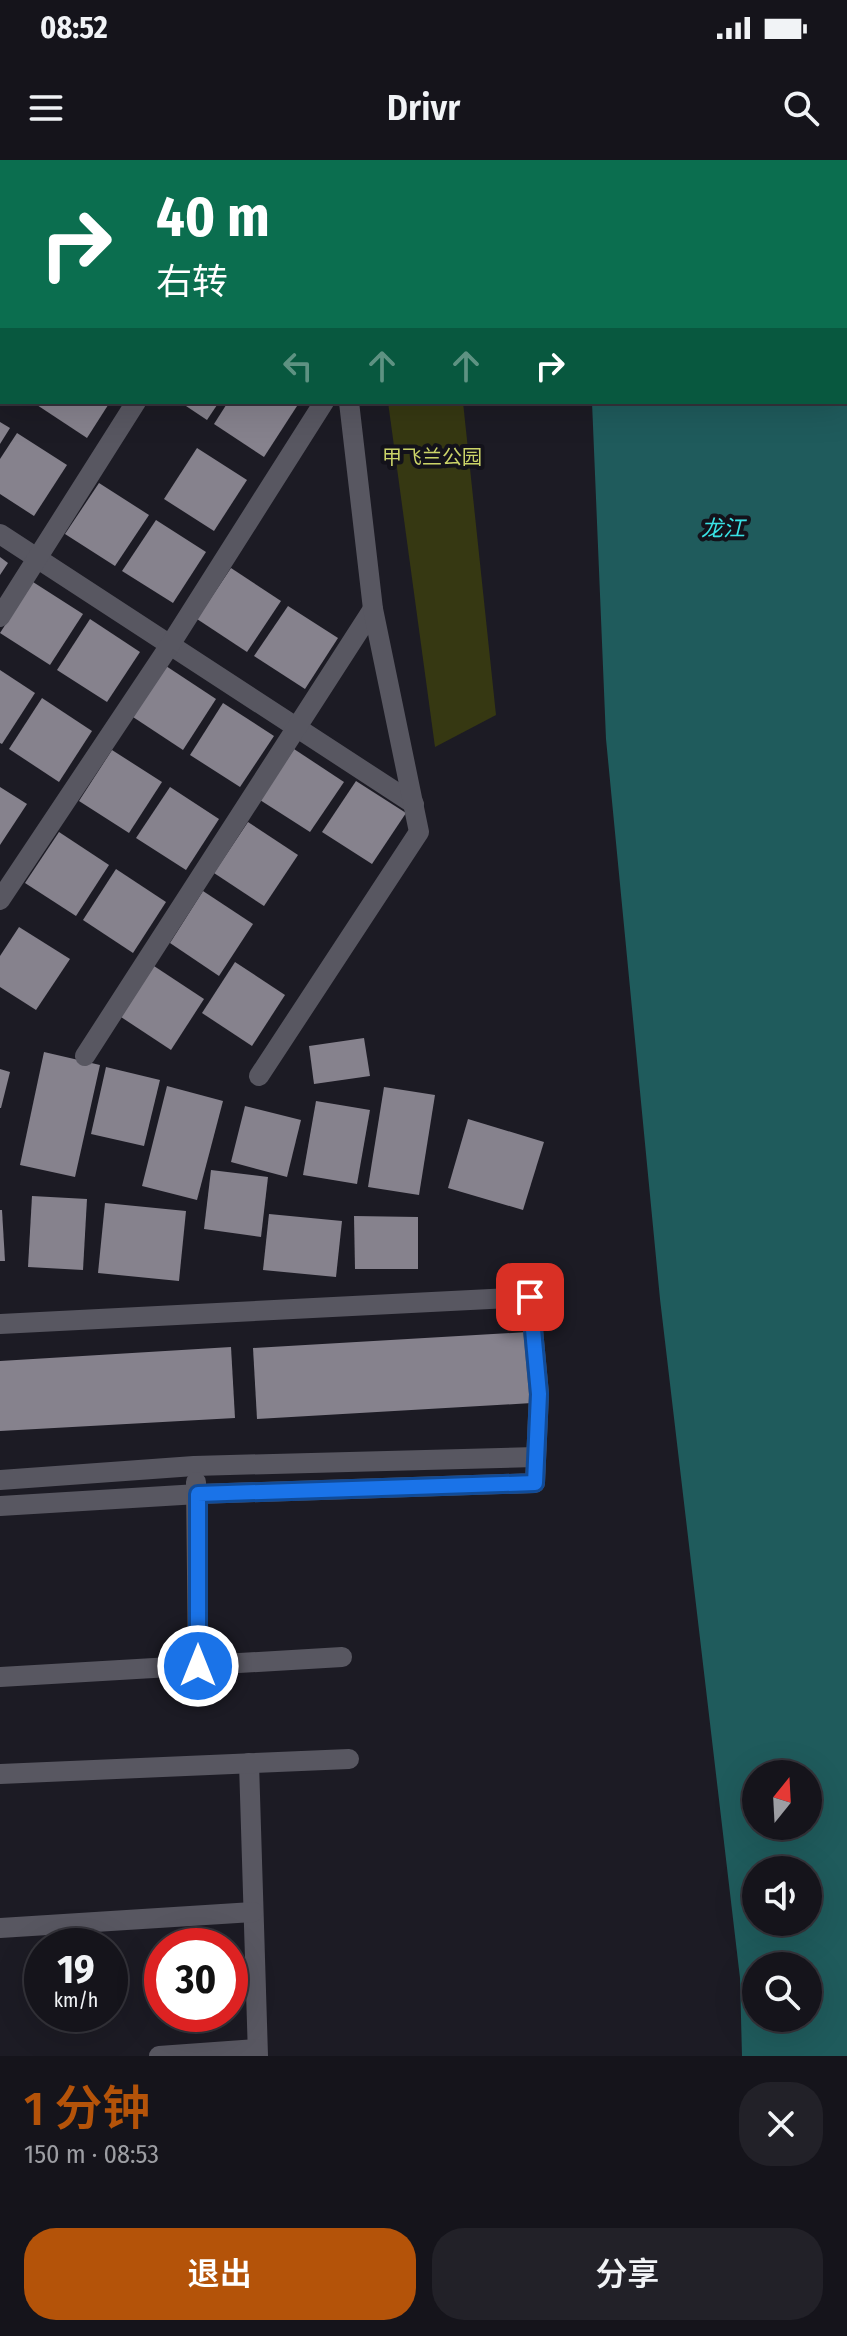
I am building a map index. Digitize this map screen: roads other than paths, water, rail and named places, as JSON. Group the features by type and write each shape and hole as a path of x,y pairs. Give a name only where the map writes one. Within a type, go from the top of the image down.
{"street":[{"path":"0,617 135,404"},
{"path":"0,900 170,645 323,404"},
{"path":"259,1076 419,832 373,609 349,404"},
{"path":"0,534 414,804"},
{"path":"85,1056 373,609"},
{"path":"0,1324 530,1297 539,1394 535,1483 198,1494 0,1506"},
{"path":"0,1480 194,1466 536,1457"},
{"path":"194,1466 198,1494 198,1666"},
{"path":"0,1677 342,1657"},
{"path":"0,1774 349,1759"},
{"path":"159,2056 258,2053 249,1763"},
{"path":"0,1928 253,1912"}],"water":[{"name":"龙江","path":"592,404 847,404 847,2056 742,2056 740,1978 660,1299 606,739"}],"park label":[{"name":"甲飞兰公园","path":"432,457"}]}
